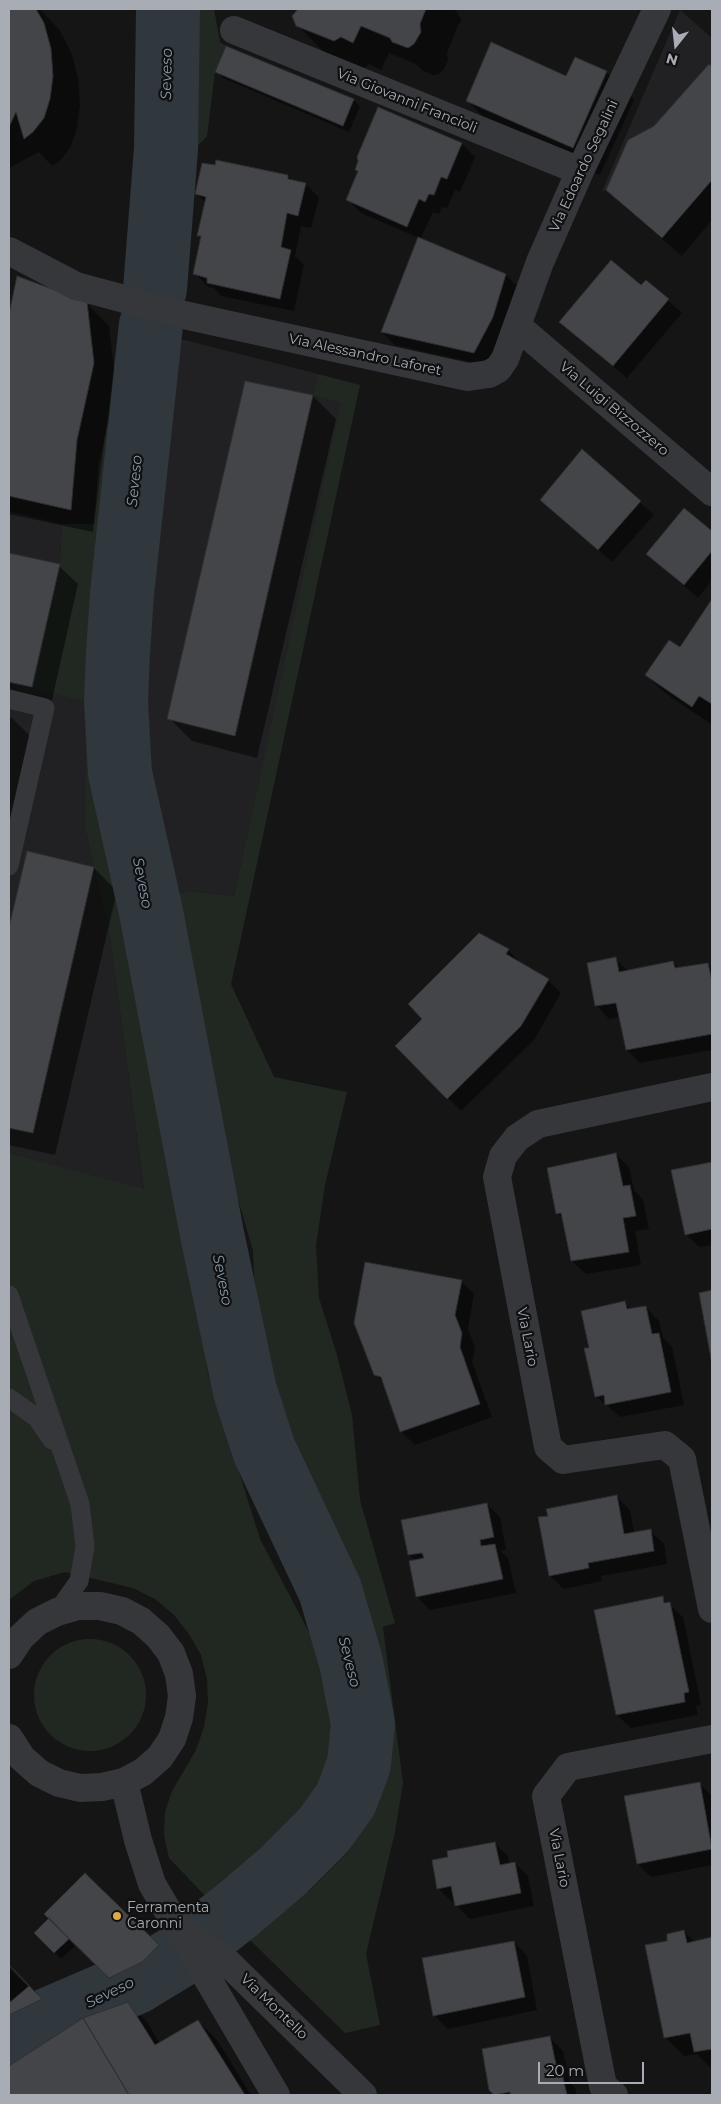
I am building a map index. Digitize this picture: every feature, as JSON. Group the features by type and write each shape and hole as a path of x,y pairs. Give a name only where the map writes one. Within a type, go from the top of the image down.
{"street":[{"name":"Via Edoardo Segalini","path":"517,326 540,262 580,171 658,9"},
{"name":"Via Giovanni Francioli","path":"234,30 580,171"},
{"name":"Via Alessandro Laforet","path":"9,251 76,286 122,299 184,315 468,377 489,374 498,368 505,359 517,326"},
{"name":"Via Luigi Bizzozzero","path":"517,326 712,492"},
{"name":"Via Lario","path":"712,1087 538,1124 517,1138 512,1144 503,1156 498,1177 548,1447 563,1460 665,1445 682,1459 712,1609"},
{"path":"9,1655 21,1637 37,1622 57,1612 78,1606 100,1606 122,1611 141,1621 158,1636 171,1654 179,1674 182,1696 179,1718 172,1739 160,1757 143,1772 124,1782 102,1787 80,1788 39,1773 13,1756"},
{"name":"Via Lario","path":"614,2095 603,2086 546,1796 568,1767 712,1739"},
{"name":"Via Montello","path":"124,1782 138,1840 152,1884 178,1925 214,1965 363,2095"},
{"path":"214,1965 276,2095"}],"lane":[{"path":"9,699 45,708 9,866"},
{"path":"9,1295 80,1504 85,1547 79,1581 57,1612"},
{"path":"9,1398 37,1418 67,1463"}],"shaded area":[{"path":"194,9 214,9 220,42 226,46 215,72 207,136 187,158"},
{"path":"680,10 712,38 712,180 662,238 606,190 602,191"},
{"path":"120,316 127,318 100,580 93,699 94,749 100,794 130,919 158,1092 180,1191 208,1373 260,1539 312,1638 338,1730 338,1756 326,1787 288,1828 209,1900 169,1858 164,1835 165,1812 172,1791 196,1750 204,1727 208,1703 207,1679 201,1655 189,1634 174,1615 155,1599 133,1588 65,1572 34,1581 9,1600 9,1153 144,1189 110,938 86,832 86,702 32,687 60,564 62,524 94,524"},
{"path":"177,338 318,374 313,395 342,401 234,896 187,891 169,897 138,742 138,704"},
{"path":"318,374 360,385 231,984 274,1077 347,1092 325,1185 316,1245 319,1298 337,1355 352,1415 360,1500 395,1623 383,1627 403,1783 395,1832 366,1954 380,2025 345,2033 249,1939 309,1891 348,1852 377,1807 391,1760 386,1709 367,1607 335,1532 287,1440 264,1373 256,1317 253,1251 208,1095 169,897 187,891 234,896 341,402 313,395"},
{"path":"9,511 62,524 60,564 86,702 86,832 110,938 144,1190 9,1153"},
{"path":"90,1639 111,1643 130,1655 142,1674 146,1695 142,1716 130,1735 111,1747 90,1751 69,1747 50,1735 38,1716 34,1695 38,1674 50,1655 69,1643"}],"building":[{"path":"9,9 36,9 44,23 51,49 53,76 50,99 44,118 33,132 24,139 16,112 9,127"},
{"path":"298,9 426,9 420,24 421,32 414,44 408,48 361,26 353,43 341,37 334,41 296,26 292,16"},
{"path":"491,42 566,76 575,57 607,71 573,148 466,101"},
{"path":"226,46 354,99 343,126 215,72"},
{"path":"709,64 712,67 712,180 662,238 606,190 628,140 654,126"},
{"path":"378,107 462,143 447,179 441,177 434,195 429,194 425,202 419,199 407,227 346,200 358,171 355,170 358,161 357,157"},
{"path":"216,160 288,175 288,179 306,183 298,216 287,213 281,247 291,250 280,299 207,283 207,278 193,274 201,236 197,236 206,197 195,194 202,163 215,165"},
{"path":"418,237 506,274 493,317 474,353 381,332"},
{"path":"611,260 641,285 646,280 669,299 613,366 559,322"},
{"path":"17,276 87,302 94,363 77,440 71,510 9,496 9,314"},
{"path":"245,381 313,395 235,736 167,719"},
{"path":"582,449 641,501 598,550 540,500"},
{"path":"684,508 712,531 712,551 684,585 646,554"},
{"path":"9,553 60,564 32,687 9,682"},
{"path":"712,599 712,704 699,696 692,707 645,675 669,640 680,647"},
{"path":"27,851 94,867 33,1133 9,1128 9,927"},
{"path":"479,933 509,949 506,954 549,979 521,1026 447,1099 395,1046 422,1019 408,1004"},
{"path":"616,957 619,972 673,961 675,968 708,963 712,982 712,1034 626,1050 616,1003 595,1006 587,963"},
{"path":"616,1153 623,1186 630,1185 636,1216 623,1218 629,1252 571,1261 561,1213 556,1214 547,1168"},
{"path":"712,1162 712,1229 685,1235 671,1170"},
{"path":"365,1262 462,1280 455,1315 462,1333 460,1347 480,1404 400,1432 381,1377 374,1375 354,1323"},
{"path":"712,1290 712,1364 699,1293"},
{"path":"625,1301 627,1309 646,1306 652,1334 659,1333 671,1392 605,1405 604,1395 595,1397 584,1348 589,1348 581,1311"},
{"path":"617,1495 624,1534 651,1529 654,1551 588,1563 589,1568 549,1576 538,1517 548,1516 546,1509"},
{"path":"487,1503 494,1537 480,1540 481,1546 495,1544 503,1579 416,1597 409,1561 424,1558 422,1553 408,1555 401,1520"},
{"path":"663,1596 664,1603 670,1602 689,1692 684,1693 685,1702 616,1715 594,1610"},
{"path":"700,1782 712,1849 637,1864 624,1796"},
{"path":"495,1842 500,1865 515,1862 521,1893 455,1906 451,1886 437,1889 432,1860 448,1857 447,1851"},
{"path":"85,1873 159,1945 142,1962 109,1978 44,1914"},
{"path":"49,1918 69,1939 54,1953 34,1933"},
{"path":"684,1930 687,1943 712,1937 712,2049 694,2052 690,2033 664,2038 645,1945 667,1941 667,1934"},
{"path":"514,1941 525,1997 433,2016 422,1958"},
{"path":"9,1965 29,1986 9,2003"},
{"path":"9,1965 42,1999 9,2015"},
{"path":"128,2002 155,2045 198,2020 245,2095 129,2095 83,2018"},
{"path":"83,2018 129,2095 9,2095 9,2066"},
{"path":"550,2036 558,2074 562,2073 567,2095 510,2095 510,2092 494,2095 489,2090 482,2049"}],"waterway":[{"name":"Seveso","path":"155,289 166,149 168,9"},
{"name":"Seveso","path":"9,2041 50,2019 136,1982 177,1957 283,1871 324,1830 346,1799 359,1764 363,1724 351,1662 330,1590 264,1450 245,1391 212,1234 151,912 120,773 116,702 122,594 151,325"}],"place":[{"name":"Ferramenta Caronni","path":"117,1916"}]}
